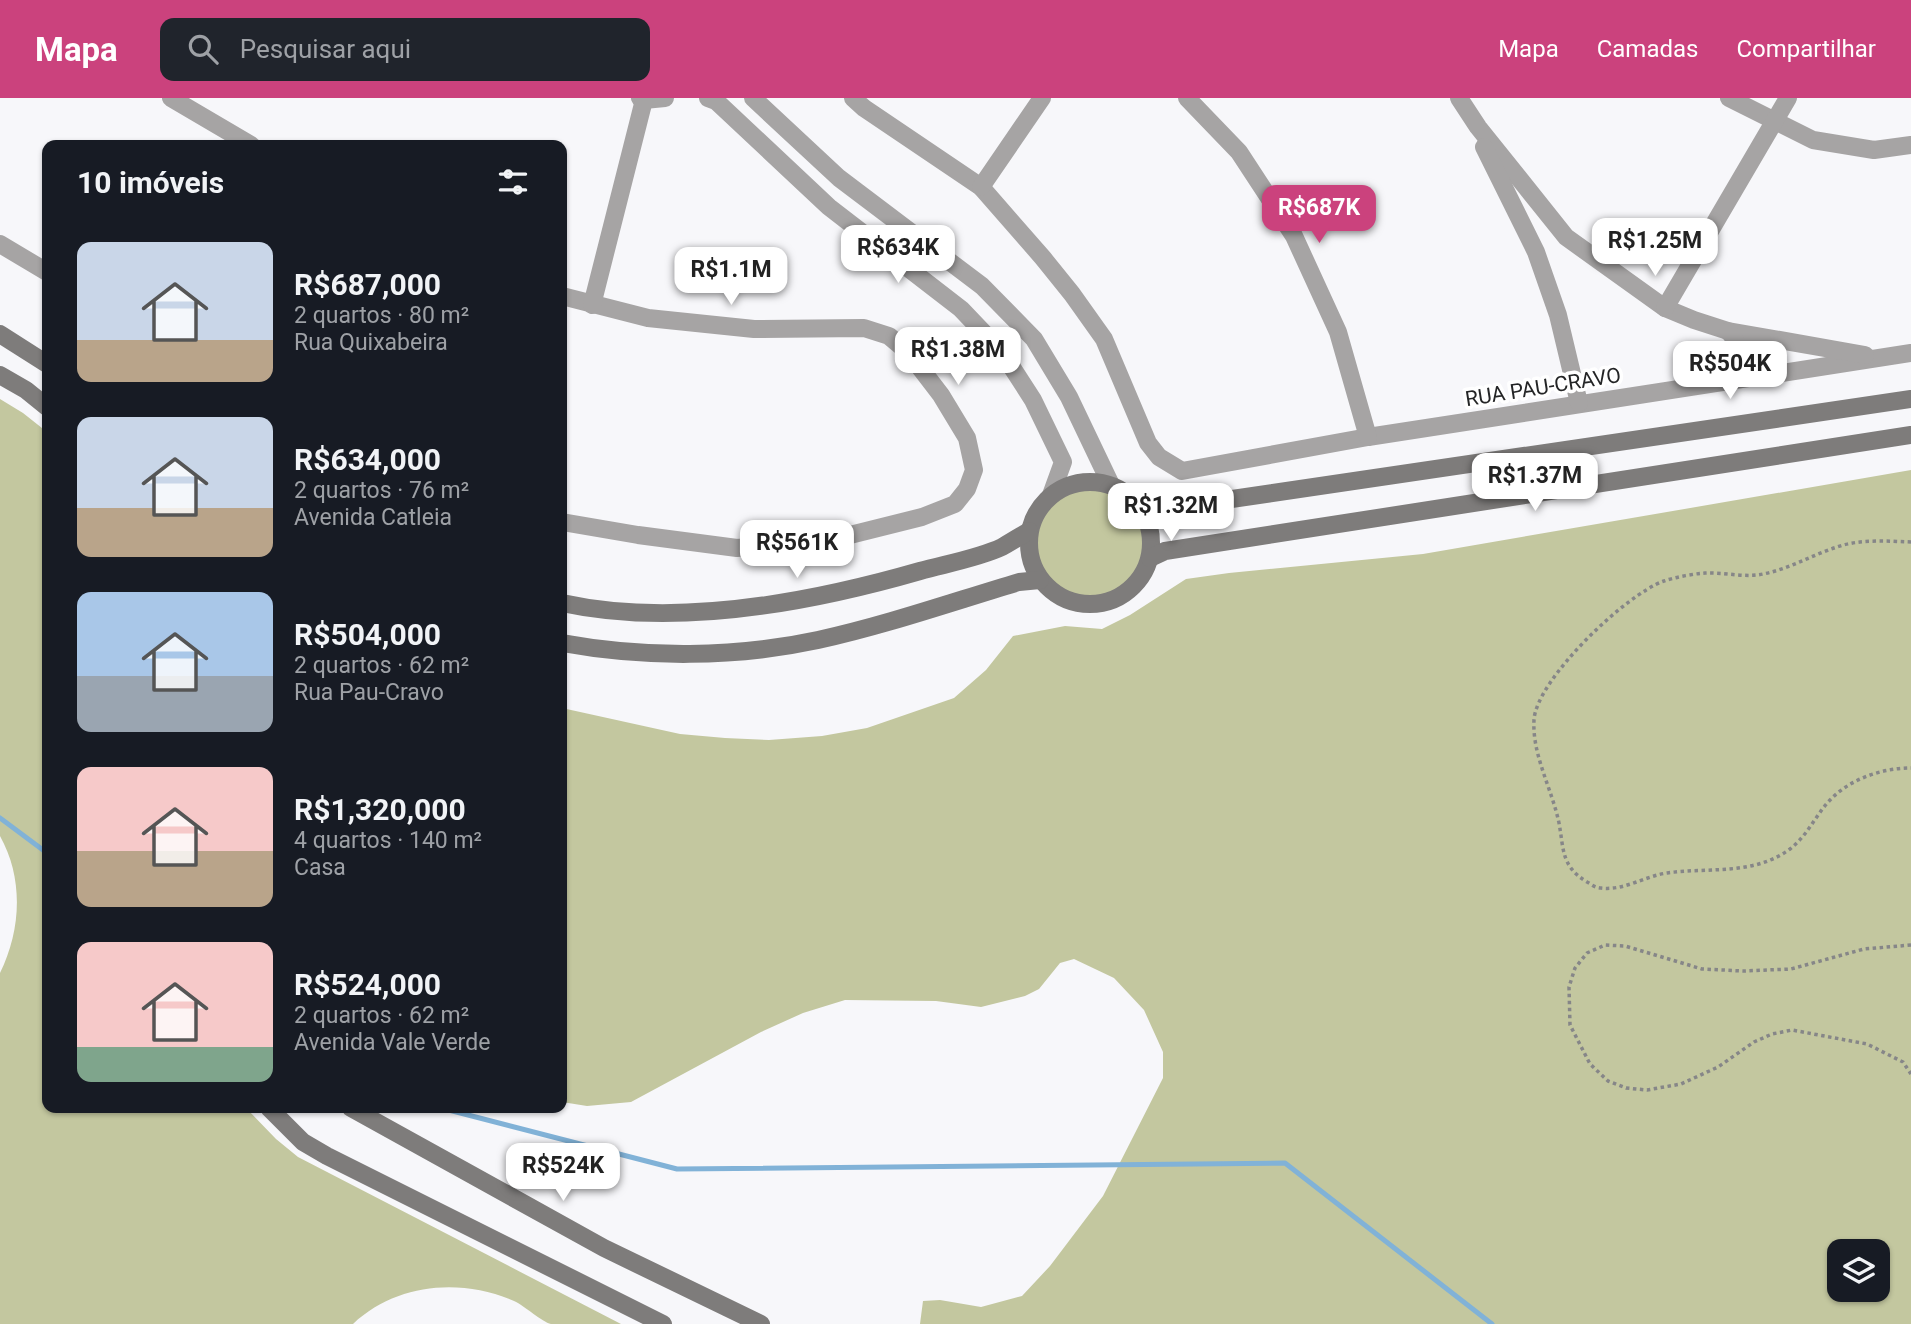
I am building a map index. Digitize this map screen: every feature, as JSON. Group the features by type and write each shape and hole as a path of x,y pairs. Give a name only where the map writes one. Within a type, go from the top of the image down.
{"street":[{"path":"171,98 242,140"},
{"path":"592,305 642,99 665,98"},
{"path":"708,98 716,101 829,207 961,309 1002,352 1033,400 1063,462 1051,495 1034,517 1029,531 1030,557 1040,580 1055,593 1073,602 1092,605 1112,601 1129,591 1142,576 1150,558 1152,541 1140,508 1128,495 1111,485 1090,481 1070,485 1051,495"},
{"path":"753,98 839,178 982,286 1034,339 1069,397 1111,485"},
{"path":"853,98 981,187 1042,98"},
{"path":"1187,98 1239,152 1294,236 1338,332 1368,437"},
{"path":"1458,98 1566,237 1665,308 1728,331 1875,358"},
{"path":"1729,98 1813,140 1874,150 1911,145"},
{"path":"1665,308 1788,98"},
{"path":"1478,127 1479,137 1536,252 1558,315 1578,403"},
{"name":"RUA PAU-CRAVO","path":"981,187 1072,293 1104,339 1148,443 1159,457 1182,471 1578,403 1911,353"},
{"path":"1536,252 1546,237 1566,237"},
{"path":"0,244 42,269"},
{"path":"567,298 648,318 754,329 864,328 889,336 908,352 941,395 967,438 974,470 967,489 955,503 922,517 826,541 737,548 567,523"},
{"path":"1728,331 1736,339 1739,357 1731,381"},
{"path":"0,334 42,361"},
{"path":"0,375 42,403"},
{"path":"1140,508 1164,509 1911,398"},
{"path":"1150,558 1166,551 1911,435"},
{"path":"567,604 659,612 733,610 803,599 876,584 999,548 1029,531"},
{"path":"567,644 662,654 739,651 816,640 890,622 1019,582 1040,580"},
{"path":"274,1113 303,1142 327,1156 663,1324"},
{"path":"360,1113 604,1248 761,1324"}],"path":[{"path":"1911,542 1885,541 1840,546 1786,568 1760,575 1704,573 1662,582 1628,603 1591,635 1549,682 1539,699 1534,718 1535,738 1556,809 1565,858 1573,873 1598,888 1615,889 1666,873 1739,870 1770,859 1789,850 1808,832 1830,800 1858,779 1894,768 1911,768"},
{"path":"1911,945 1864,949 1791,969 1743,971 1702,969 1625,946 1605,945 1587,953 1575,968 1569,987 1570,1025 1590,1064 1608,1081 1626,1088 1647,1090 1681,1084 1718,1067 1763,1038 1792,1030 1867,1044 1903,1062 1911,1073"}],"green space":[{"path":"0,399 42,428 42,1113 251,1113 298,1157 621,1324 551,1324 514,1301 473,1289 451,1287 430,1288 389,1300 370,1310 353,1324 0,1324 0,973 12,940 17,904 13,870 0,836"},
{"path":"1911,470 1911,1324 920,1324 923,1301 940,1300 981,1307 1022,1296 1050,1266 1103,1196 1163,1078 1163,1052 1144,1010 1114,978 1074,959 1060,963 1039,989 1025,996 981,1007 936,1001 845,1000 803,1013 761,1032 631,1102 587,1106 567,1103 567,709 680,734 725,738 769,740 822,736 867,728 954,698 986,670 1013,636 1065,626 1102,629 1130,615 1186,579 1423,554"},
{"path":"1090,489 1120,498 1128,505 1135,513 1144,543 1135,573 1128,581 1120,588 1090,597 1060,588 1052,581 1045,573 1036,543 1045,513 1052,505 1060,498"}],"waterway":[{"path":"0,818 42,849"},
{"path":"460,1113 677,1169 1285,1163 1492,1324"}]}
